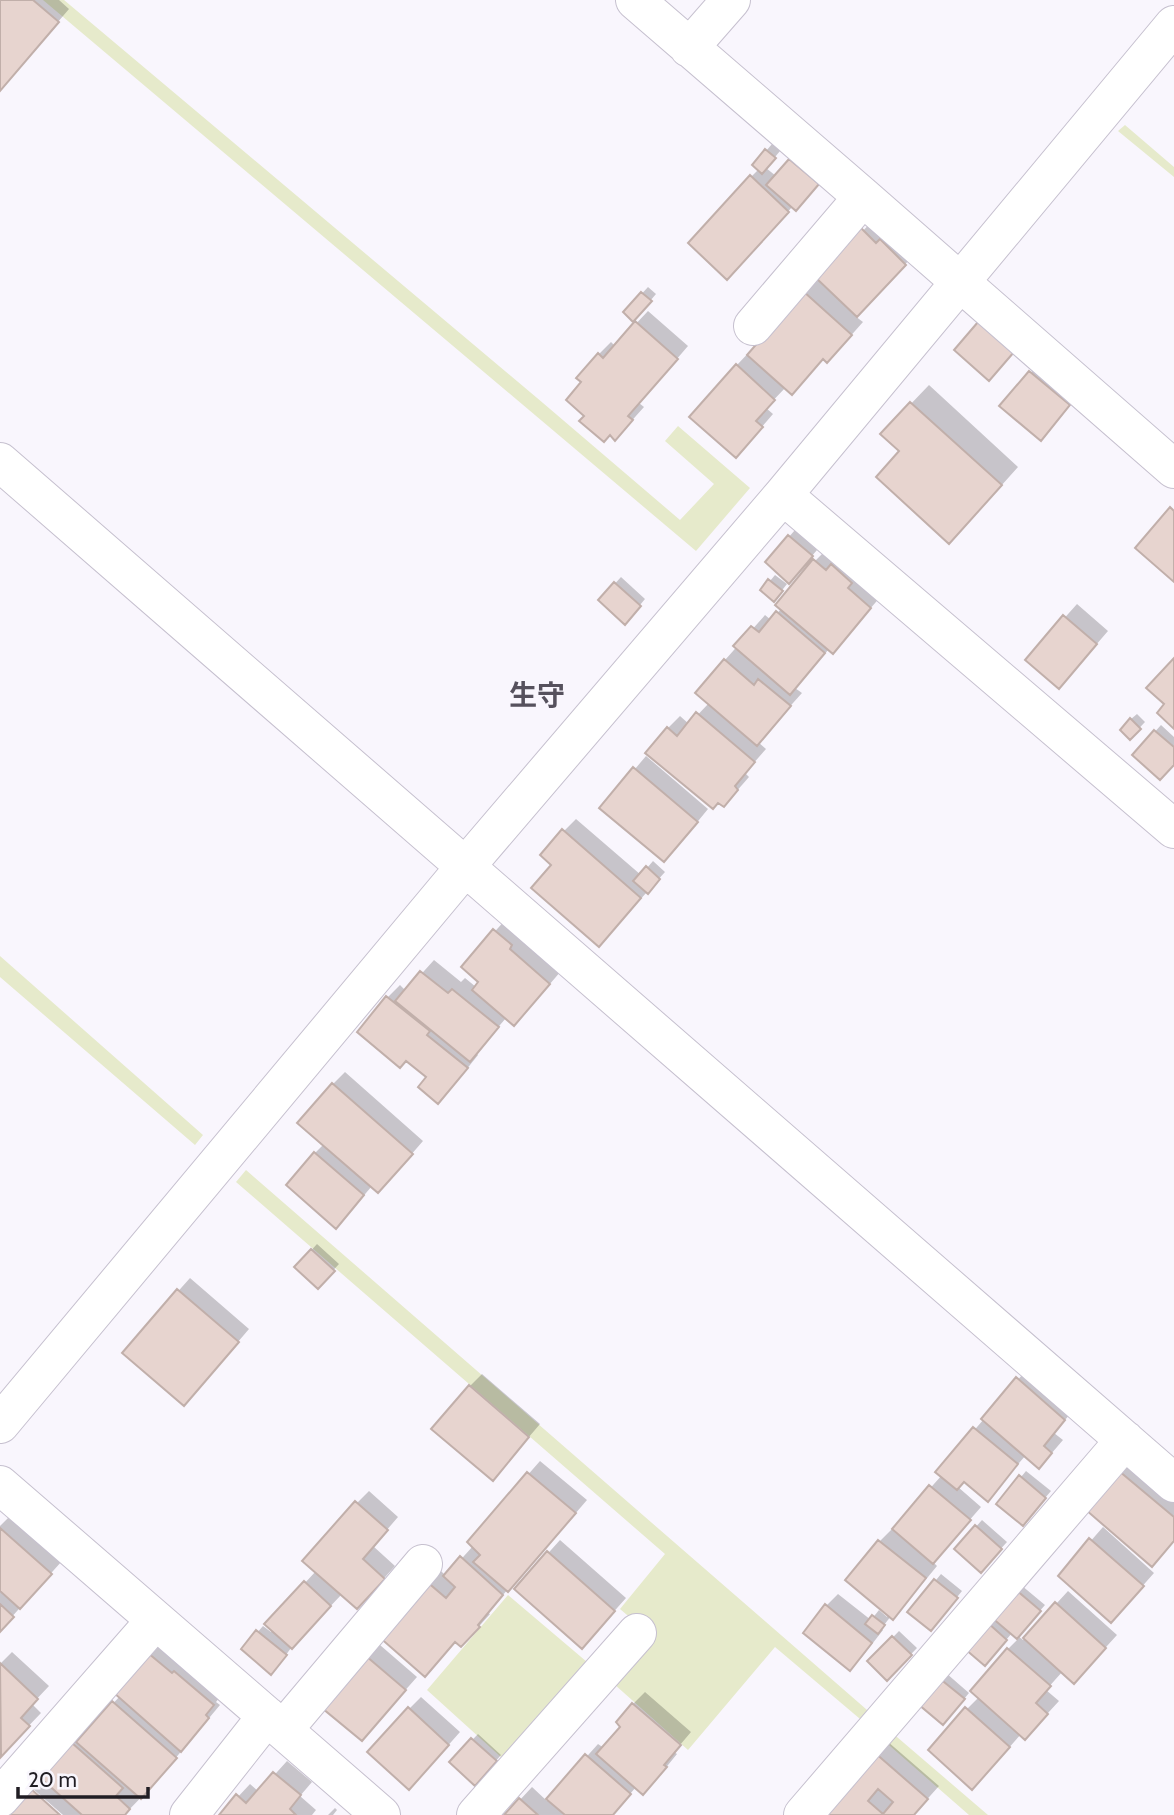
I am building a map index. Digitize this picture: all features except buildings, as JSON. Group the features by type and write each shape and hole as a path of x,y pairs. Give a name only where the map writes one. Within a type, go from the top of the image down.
{"street":[{"path":"635,0 1174,469"},
{"path":"690,48 731,0"},
{"path":"0,1424 465,867 783,495 1174,25"},
{"path":"753,326 863,197"},
{"path":"0,462 1125,1440 1169,1468"},
{"path":"783,495 1174,829"},
{"path":"803,1815 1125,1440"},
{"path":"0,1485 381,1815"},
{"path":"189,1815 423,1564"},
{"path":"0,1798 155,1621"},
{"path":"476,1815 637,1633"}],"green space":[{"path":"43,0 64,0 680,520 714,484 665,441 678,426 750,488 696,551"},
{"path":"1125,125 1174,167 1174,177 1118,131"},
{"path":"0,956 203,1135 195,1145 0,977"},
{"path":"246,1170 874,1716 866,1724 775,1647 688,1750 614,1684 654,1638 620,1609 665,1554 236,1182"},
{"path":"508,1595 587,1662 502,1758 427,1690"},
{"path":"890,1731 988,1815 969,1815 882,1739"}],"district":[{"name":"生守","path":"537,695"}]}
